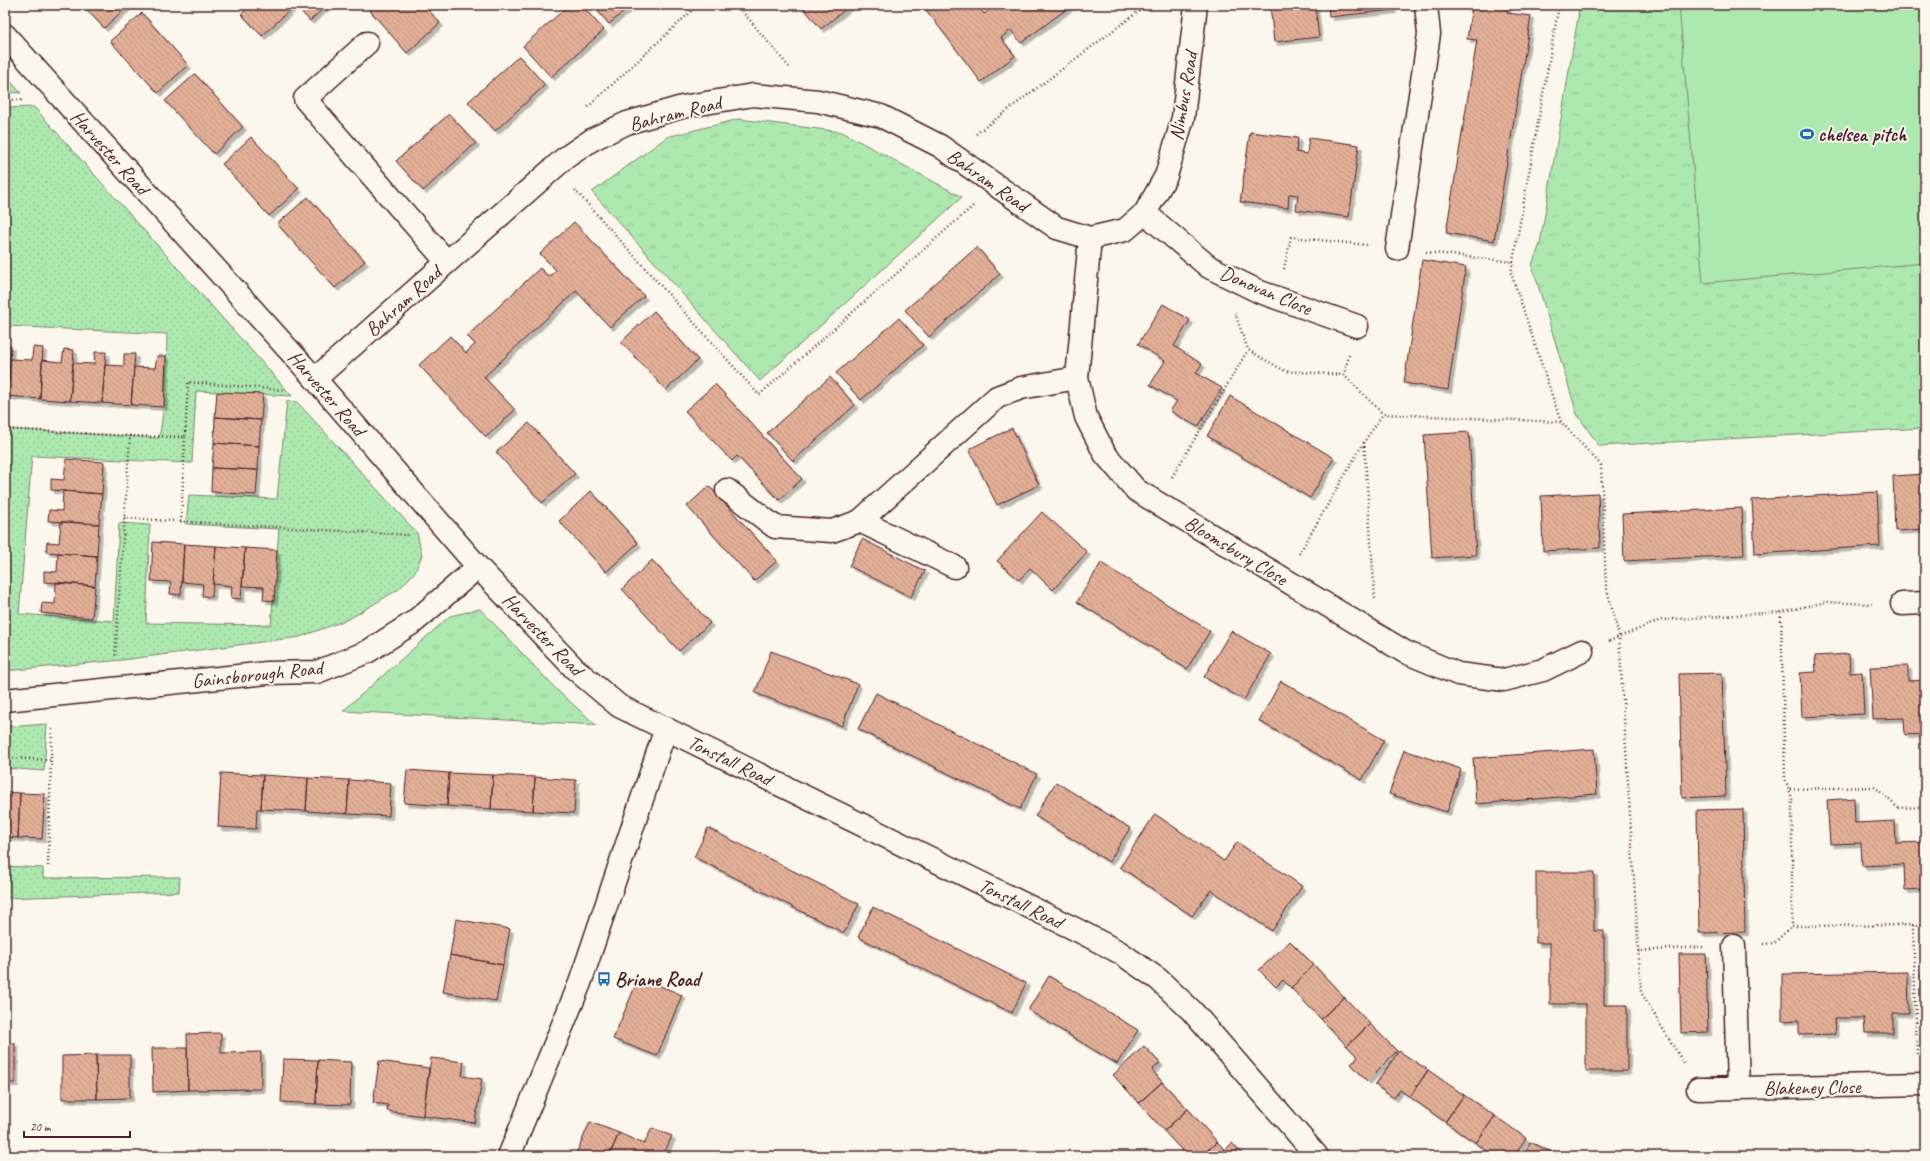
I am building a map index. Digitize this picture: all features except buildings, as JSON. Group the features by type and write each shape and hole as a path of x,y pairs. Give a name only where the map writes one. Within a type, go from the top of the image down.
{"street":[{"name":"Nimbus Road","path":"1090,238 1125,230 1145,213 1166,176 1183,118 1196,5"},
{"path":"1398,249 1429,34 1426,5"},
{"name":"Harvester Road","path":"5,35 315,379 478,567 575,669 619,706 666,728"},
{"path":"367,43 305,99 447,262"},
{"name":"Bahram Road","path":"315,379 554,167 593,139 627,122 682,107 753,95 818,101 881,116 940,146 1057,228 1090,238"},
{"name":"Donovan Close","path":"1145,213 1209,267 1260,292 1357,326"},
{"name":"Bloomsbury Close","path":"1090,238 1077,378 1086,417 1105,454 1136,490 1405,652 1458,674 1504,680 1543,670 1582,651"},
{"path":"727,490 775,527 832,531 860,521 997,397 1021,388 1077,378"},
{"path":"860,521 955,567"},
{"name":"Gainsborough Road","path":"5,700 266,673 317,672 368,652 414,622 478,567"},
{"path":"1902,604 1925,603"},
{"path":"509,1156 580,983 666,728"},
{"name":"Tonstall Road","path":"666,728 1119,952 1158,979 1192,1011 1317,1156"},
{"path":"1734,946 1738,1088"},
{"name":"Blakeney Close","path":"1698,1089 1922,1084"}],"path":[{"path":"593,139 579,116 698,5"},
{"path":"737,5 818,101"},
{"path":"950,154 1147,5"},
{"path":"1559,5 1511,273 1561,422 1601,465 1606,585 1620,636 1641,992 1698,1089"},
{"path":"554,167 759,395 996,185"},
{"path":"1240,282 1232,306 1248,350 1284,371 1344,375 1383,414 1561,422"},
{"path":"1344,375 1357,326"},
{"path":"1156,502 1248,350"},
{"path":"181,522 188,382 298,392 315,379"},
{"path":"1284,579 1364,442 1383,414"},
{"path":"5,429 130,436 185,437"},
{"path":"113,689 130,436"},
{"path":"1364,442 1377,635"},
{"path":"124,518 411,535 435,518"},
{"path":"1582,651 1661,620 1781,612 1826,602 1902,604"},
{"path":"1781,612 1785,778 1792,798 1792,926"},
{"path":"48,866 53,695"},
{"path":"5,758 51,760"},
{"path":"1790,789 1875,787 1898,808 1925,807"},
{"path":"1913,925 1922,1084"},
{"path":"1638,951 1774,943 1792,926 1925,925"}],"green space":[{"path":"1580,5 1925,5 1925,428 1599,446 1577,414 1532,265 1540,244"},
{"name":"chelsea pitch","path":"1679,5 1925,5 1925,263 1703,283"},
{"path":"5,75 21,93 5,92"},
{"path":"34,107 292,396 196,391 192,463 32,456 19,614 114,621 119,523 150,525 146,623 271,625 279,529 186,524 189,495 277,499 287,401 297,402 417,533 422,555 415,572 399,589 349,619 300,637 122,660 5,671 5,429 159,438 165,386 167,334 5,326 5,108"},
{"path":"739,119 842,132 962,197 760,381 592,192 667,137"},
{"path":"480,609 558,691 596,725 343,711 450,616"},
{"path":"47,724 44,771 5,768 5,727"},
{"path":"5,866 43,868 43,878 180,877 179,892 5,898"}],"place":[{"name":"chelsea pitch","path":"1807,134"},
{"name":"Briane Road","path":"604,979"}]}
